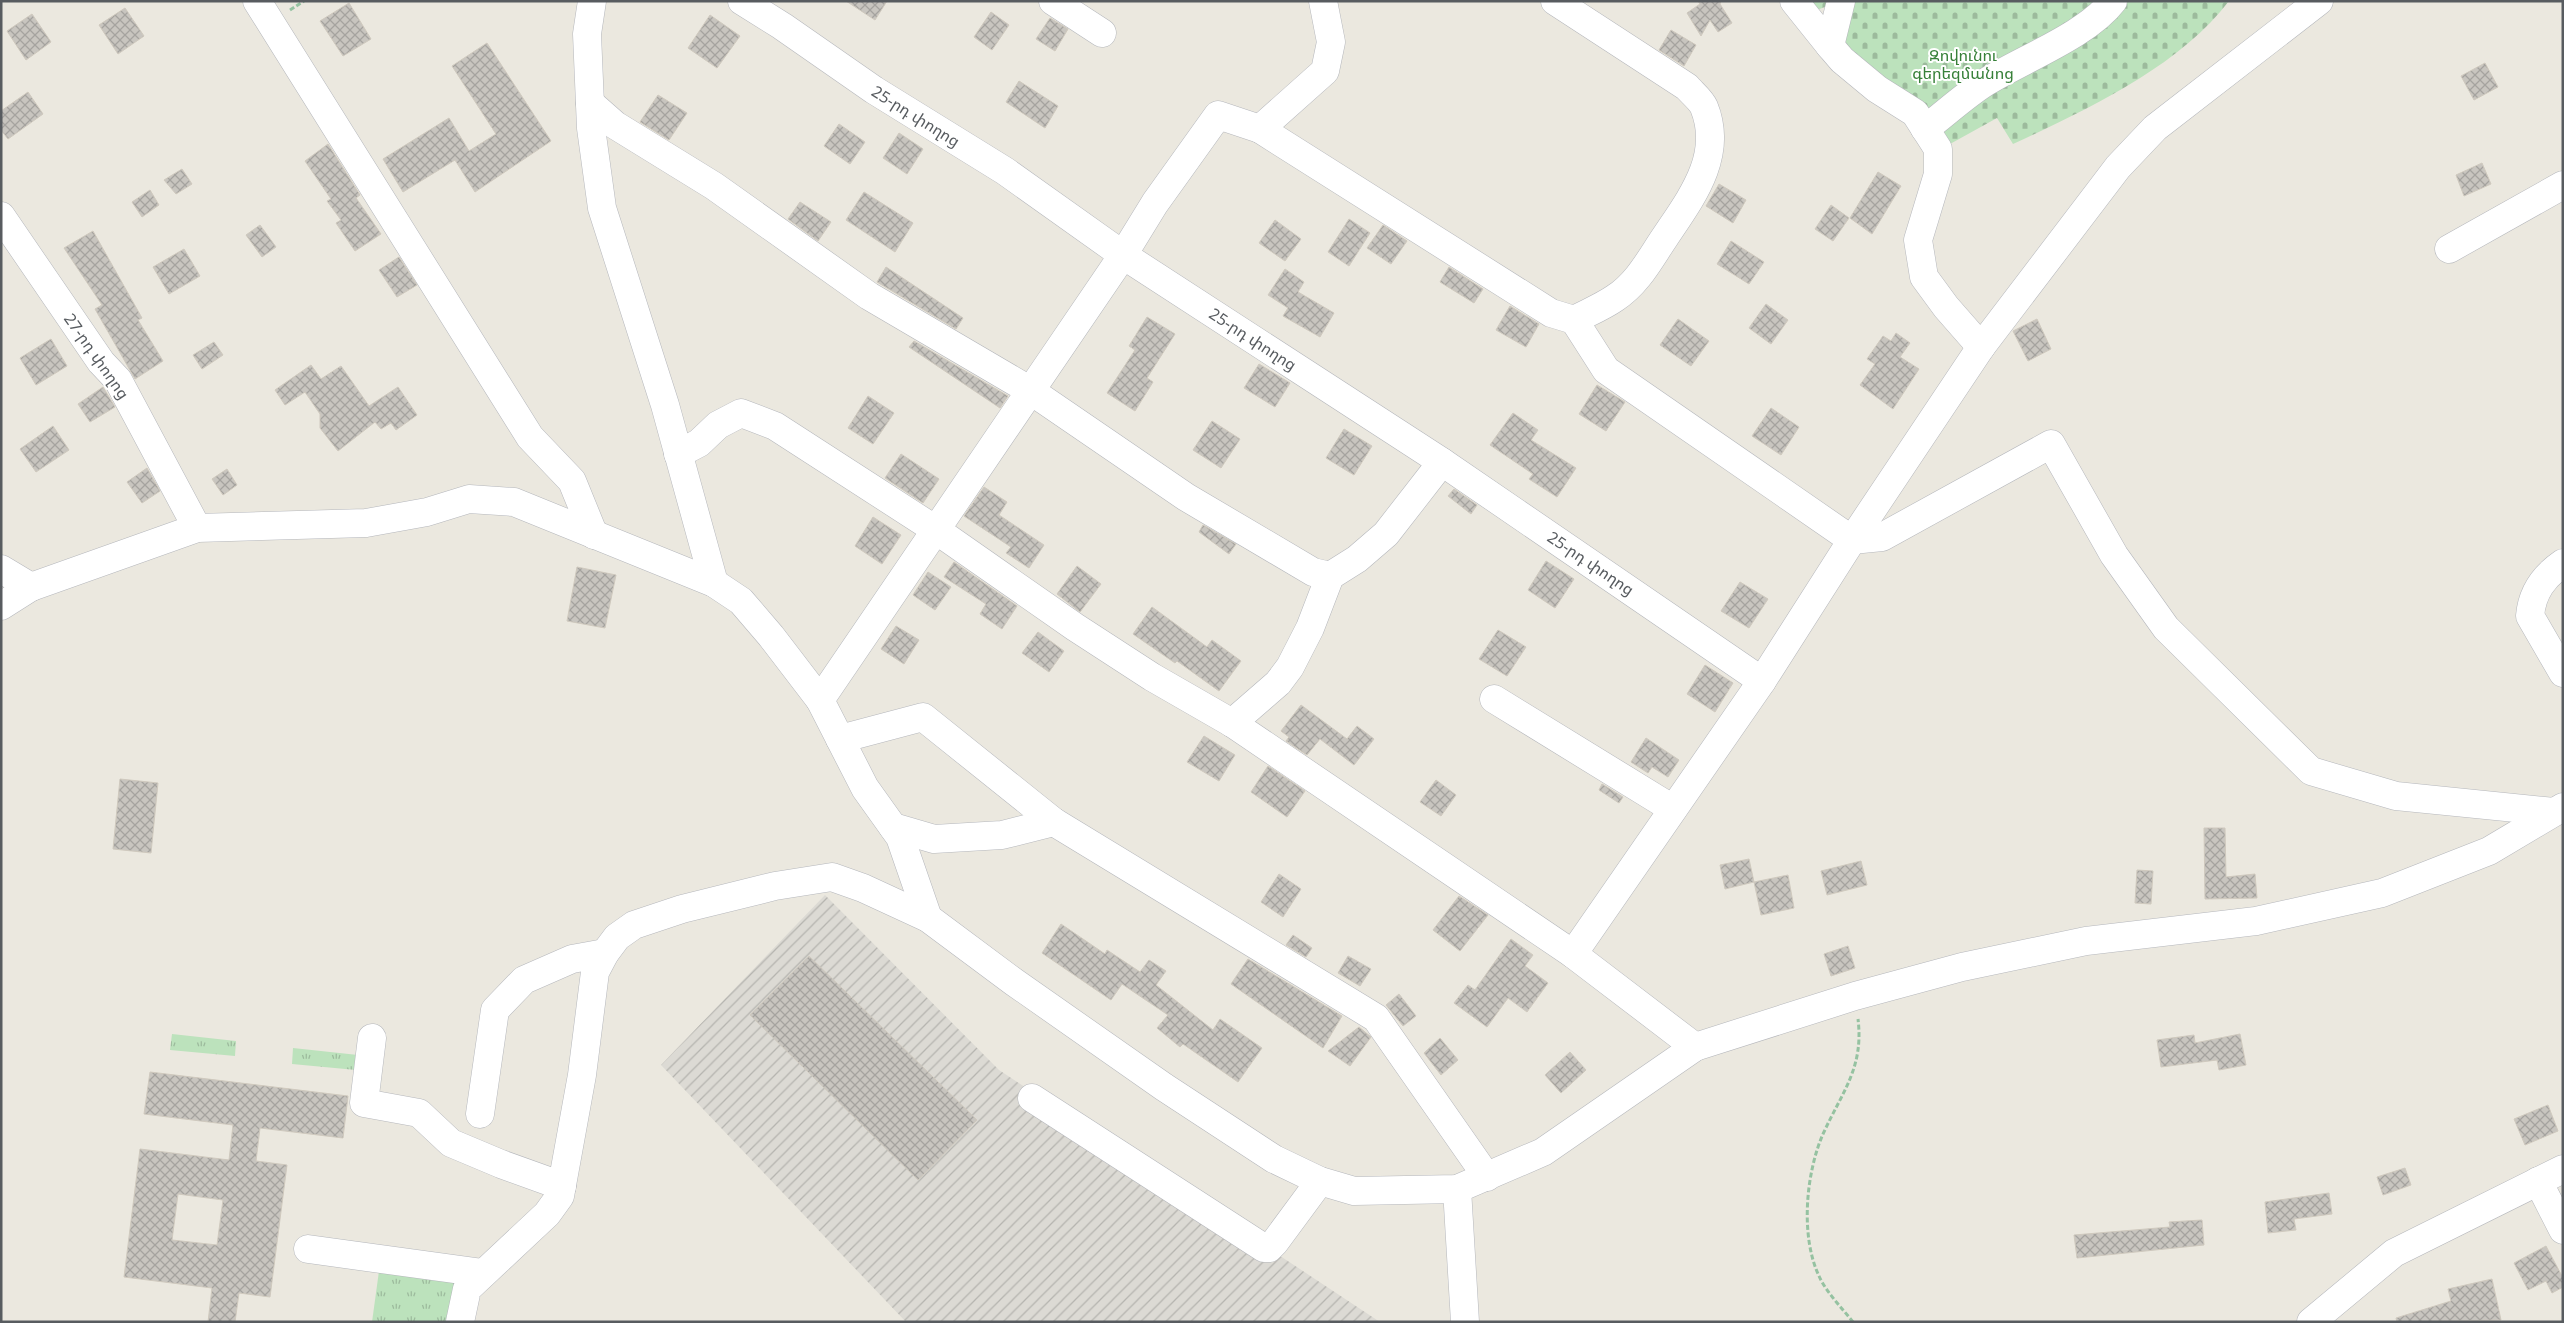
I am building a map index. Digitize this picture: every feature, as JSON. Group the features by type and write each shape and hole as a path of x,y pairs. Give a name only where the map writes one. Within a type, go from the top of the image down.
{"street":[{"path":"257,1 530,437 572,481 594,535"},
{"path":"592,1 587,34 590,103 593,155 602,208 665,404 714,583"},
{"name":"25-րդ փողոց","path":"742,1 782,26 874,90 1005,171 1123,255 1442,462 1762,680"},
{"path":"1053,1 1102,33"},
{"path":"1260,128 1325,71 1331,42 1323,1"},
{"path":"1555,1 1687,87 1704,106 1711,139 1708,159 1687,207 1642,274 1615,298 1574,320"},
{"path":"1794,1 1842,60 1877,89 1915,113 1938,149 1938,174 1918,240 1924,277 1946,307 1981,347"},
{"path":"1830,46 1840,1"},
{"path":"1925,130 1955,103 1987,82 2066,38 2092,20 2113,1"},
{"path":"1573,954 1762,680 1852,540 1981,347 2118,167 2155,128 2319,1"},
{"path":"590,103 615,125 714,186 869,296 1031,391 1186,497 1313,572 1330,576"},
{"path":"820,700 1123,255 1155,203 1218,115 1260,128 1551,313 1574,320 1606,370 1852,540 1882,537 2051,444 2114,555 2166,628 2311,771 2396,796 2558,809"},
{"path":"2449,249 2563,185"},
{"name":"27-րդ փողոց","path":"1,216 10,246 101,362 118,380 198,528"},
{"path":"678,454 699,443 718,425 740,413 775,426 936,530 1075,627 1152,677 1232,723 1573,954 1695,1047"},
{"path":"1232,723 1278,682 1290,668 1310,628 1330,576 1357,559 1386,534 1442,462"},
{"path":"1,606 31,587 198,528 366,523 427,512 470,499 514,502 714,583 741,601 771,636 820,700 865,788 900,838 928,918"},
{"path":"2563,563 2544,579 2535,592 2530,616 2563,673"},
{"path":"1,569 31,587"},
{"path":"1494,699 1674,809"},
{"path":"840,739 923,717 1054,822 1376,1018 1487,1177"},
{"path":"460,1322 467,1289 548,1214 560,1196 582,1075 595,972 605,953 617,937 634,925 682,908 775,886 832,877 863,888 928,918 1014,982 1164,1087 1274,1159 1320,1181 1354,1190 1457,1189 1544,1152 1695,1047 1855,996 1962,967 2086,941 2256,921 2382,893 2489,851 2558,809"},
{"path":"893,827 934,838 1002,835 1054,822"},
{"path":"480,1114 495,1010 524,980 572,960 605,953"},
{"path":"372,1038 364,1103 419,1113 451,1143 501,1164 562,1186"},
{"path":"1032,1098 1264,1248 1269,1248 1275,1242 1320,1181"},
{"path":"2311,1322 2394,1253 2563,1170"},
{"path":"2538,1181 2563,1230"},
{"path":"1457,1189 1465,1322"},
{"path":"308,1249 483,1273"}],"path":[{"path":"1853,1322 1819,1276 1807,1230 1811,1173 1823,1135 1846,1092 1859,1054 1859,1029 1855,996"}],"shaded area":[{"path":"825,895 999,1070 1380,1322 906,1322 661,1065"}],"green space":[{"name":"Զովունու գերեզմանոց","path":"1807,1 2229,1 2208,25 2158,66 2130,85 2071,117 2013,144 1997,118 1950,144 1840,54 1842,23 1853,7 1833,4 1814,11"},
{"path":"172,1034 236,1041 235,1056 170,1050"},
{"path":"293,1048 358,1055 356,1070 292,1064"},
{"path":"379,1271 461,1282 452,1322 372,1322"}],"building":[{"path":"846,1 887,1 875,20"},
{"path":"1698,1 1721,1 1720,4 1732,23 1718,32 1710,20 1701,36 1687,13 1700,4"},
{"path":"349,3 371,39 343,56 320,21"},
{"path":"125,8 144,36 118,54 99,25"},
{"path":"991,12 1009,25 992,50 974,37"},
{"path":"32,14 51,42 26,60 7,31"},
{"path":"710,15 740,36 717,68 688,48"},
{"path":"1050,18 1068,29 1055,51 1036,39"},
{"path":"1671,30 1696,45 1684,66 1659,50"},
{"path":"487,43 551,141 475,192 455,160 403,192 383,159 449,118 469,151 496,134 452,66"},
{"path":"2485,63 2498,87 2474,100 2461,76"},
{"path":"1019,81 1058,106 1045,128 1006,102"},
{"path":"28,92 43,114 8,139 1,130 1,111"},
{"path":"658,95 687,113 669,140 640,122"},
{"path":"839,124 865,142 850,164 824,146"},
{"path":"899,133 923,149 907,174 883,158"},
{"path":"328,144 360,195 356,198 381,234 355,251 336,223 341,220 327,201 331,199 305,161"},
{"path":"2482,163 2491,184 2464,196 2456,175"},
{"path":"182,169 192,184 176,194 164,180"},
{"path":"1878,172 1901,186 1872,234 1850,218"},
{"path":"1719,184 1746,200 1733,223 1706,206"},
{"path":"150,190 159,205 142,217 132,202"},
{"path":"864,192 913,223 895,252 846,220"},
{"path":"800,202 831,222 818,241 788,219"},
{"path":"1831,205 1849,218 1833,241 1815,229"},
{"path":"1349,219 1370,233 1349,266 1328,252"},
{"path":"1275,220 1301,239 1285,261 1259,243"},
{"path":"260,225 276,247 262,257 246,235"},
{"path":"1383,225 1407,241 1391,264 1367,248"},
{"path":"93,231 142,318 138,320 163,361 135,379 95,309 102,305 64,248"},
{"path":"1731,241 1764,262 1749,284 1717,264"},
{"path":"184,249 200,276 169,294 153,267"},
{"path":"399,257 417,285 397,297 379,270"},
{"path":"886,267 963,318 956,329 877,282"},
{"path":"1449,267 1483,289 1474,303 1440,282"},
{"path":"1285,269 1304,282 1298,292 1334,313 1320,337 1283,316 1288,308 1268,295"},
{"path":"1766,304 1788,320 1771,344 1749,328"},
{"path":"1510,306 1539,324 1526,347 1496,330"},
{"path":"1147,317 1175,334 1147,378 1153,382 1135,411 1107,393 1135,350 1129,346"},
{"path":"1678,319 1709,341 1691,366 1660,345"},
{"path":"2037,319 2051,349 2028,361 2013,331"},
{"path":"1896,333 1910,343 1900,357 1919,369 1893,409 1860,385 1875,364 1867,359 1883,336 1891,341"},
{"path":"51,339 67,366 36,385 20,358"},
{"path":"914,341 1008,396 1000,408 909,347"},
{"path":"214,342 223,355 202,369 193,355"},
{"path":"1259,364 1290,383 1275,407 1244,388"},
{"path":"311,365 321,379 341,366 369,406 398,387 417,415 396,430 391,423 381,429 375,422 338,451 320,428 320,414 305,392 285,405 275,390"},
{"path":"1597,385 1625,402 1606,431 1579,414"},
{"path":"103,387 115,407 90,422 78,404"},
{"path":"868,396 894,413 873,444 848,428"},
{"path":"1771,408 1799,427 1781,455 1752,436"},
{"path":"1513,413 1538,430 1531,440 1576,468 1557,497 1529,479 1533,474 1490,445"},
{"path":"1212,421 1240,439 1221,468 1193,450"},
{"path":"53,426 69,450 36,472 20,449"},
{"path":"1344,429 1372,446 1354,475 1326,458"},
{"path":"901,454 939,479 923,503 885,478"},
{"path":"147,468 160,491 142,503 127,482"},
{"path":"227,469 237,485 223,495 212,479"},
{"path":"984,487 1007,502 999,515 1044,545 1029,568 1006,553 1011,547 964,516"},
{"path":"1454,489 1477,505 1471,514 1448,496"},
{"path":"873,517 901,535 882,564 855,546"},
{"path":"1203,525 1236,544 1229,554 1199,532"},
{"path":"1546,561 1574,579 1555,608 1528,590"},
{"path":"954,562 1017,606 1002,629 980,614 986,604 944,577"},
{"path":"1077,566 1101,584 1080,612 1057,594"},
{"path":"577,567 616,575 605,628 567,621"},
{"path":"928,572 951,587 935,610 913,595"},
{"path":"1740,582 1768,599 1749,628 1721,611"},
{"path":"1152,607 1207,647 1212,640 1241,661 1219,691 1177,661 1175,663 1133,634"},
{"path":"896,626 919,640 904,664 881,649"},
{"path":"1498,630 1526,647 1507,676 1479,659"},
{"path":"1038,632 1064,651 1049,672 1022,653"},
{"path":"1705,665 1733,683 1715,712 1687,694"},
{"path":"1301,705 1347,739 1357,726 1374,739 1354,765 1320,739 1307,755 1286,741 1289,737 1281,731"},
{"path":"1204,736 1235,755 1219,781 1187,762"},
{"path":"1646,738 1679,760 1668,777 1652,767 1648,773 1631,762"},
{"path":"1268,766 1305,791 1287,817 1251,792"},
{"path":"120,779 158,783 151,853 113,849"},
{"path":"1436,780 1456,795 1441,816 1420,802"},
{"path":"1602,784 1623,797 1619,803 1599,790"},
{"path":"2204,828 2225,828 2226,877 2255,874 2257,898 2205,899"},
{"path":"1749,859 1754,882 1725,889 1720,865"},
{"path":"1861,861 1867,885 1827,895 1821,871"},
{"path":"2137,870 2153,871 2151,904 2135,903"},
{"path":"1279,874 1301,889 1283,917 1261,902"},
{"path":"1788,875 1794,908 1761,915 1754,882"},
{"path":"1459,896 1488,915 1460,951 1433,930"},
{"path":"1061,924 1105,954 1107,950 1140,972 1149,960 1166,971 1156,985 1213,1030 1220,1019 1262,1048 1238,1082 1183,1044 1180,1047 1157,1028 1168,1015 1122,984 1111,1000 1042,953"},
{"path":"1293,935 1312,948 1306,957 1286,945"},
{"path":"1511,939 1533,955 1525,966 1548,983 1527,1012 1508,998 1487,1027 1454,1003 1468,985 1475,990"},
{"path":"1848,946 1855,968 1831,976 1824,954"},
{"path":"809,956 977,1120 918,1180 750,1015"},
{"path":"1348,956 1371,969 1360,986 1338,973"},
{"path":"1248,959 1342,1016 1323,1048 1231,984"},
{"path":"1399,994 1416,1016 1403,1026 1386,1005"},
{"path":"1359,1027 1371,1037 1350,1066 1328,1051"},
{"path":"2240,1034 2246,1065 2219,1070 2217,1060 2161,1067 2157,1040 2194,1035 2195,1043"},
{"path":"1440,1038 1458,1060 1441,1075 1424,1053"},
{"path":"1570,1052 1586,1070 1561,1093 1545,1075"},
{"path":"150,1072 348,1096 343,1138 260,1128 256,1161 287,1165 270,1297 239,1293 235,1322 208,1322 212,1288 124,1277 140,1149 229,1160 233,1125 144,1114","holes":["178,1194 223,1200 217,1245 172,1240"]},
{"path":"2548,1105 2558,1131 2525,1145 2514,1119"},
{"path":"2405,1168 2411,1185 2383,1195 2377,1177"},
{"path":"2329,1193 2332,1214 2294,1219 2296,1230 2268,1233 2265,1202"},
{"path":"2202,1220 2204,1245 2077,1258 2074,1235 2170,1227 2169,1222"},
{"path":"2546,1246 2563,1278 2563,1287 2552,1293 2546,1281 2528,1290 2514,1263"},
{"path":"2492,1279 2501,1320 2397,1322 2396,1318 2451,1301 2448,1289"}]}
